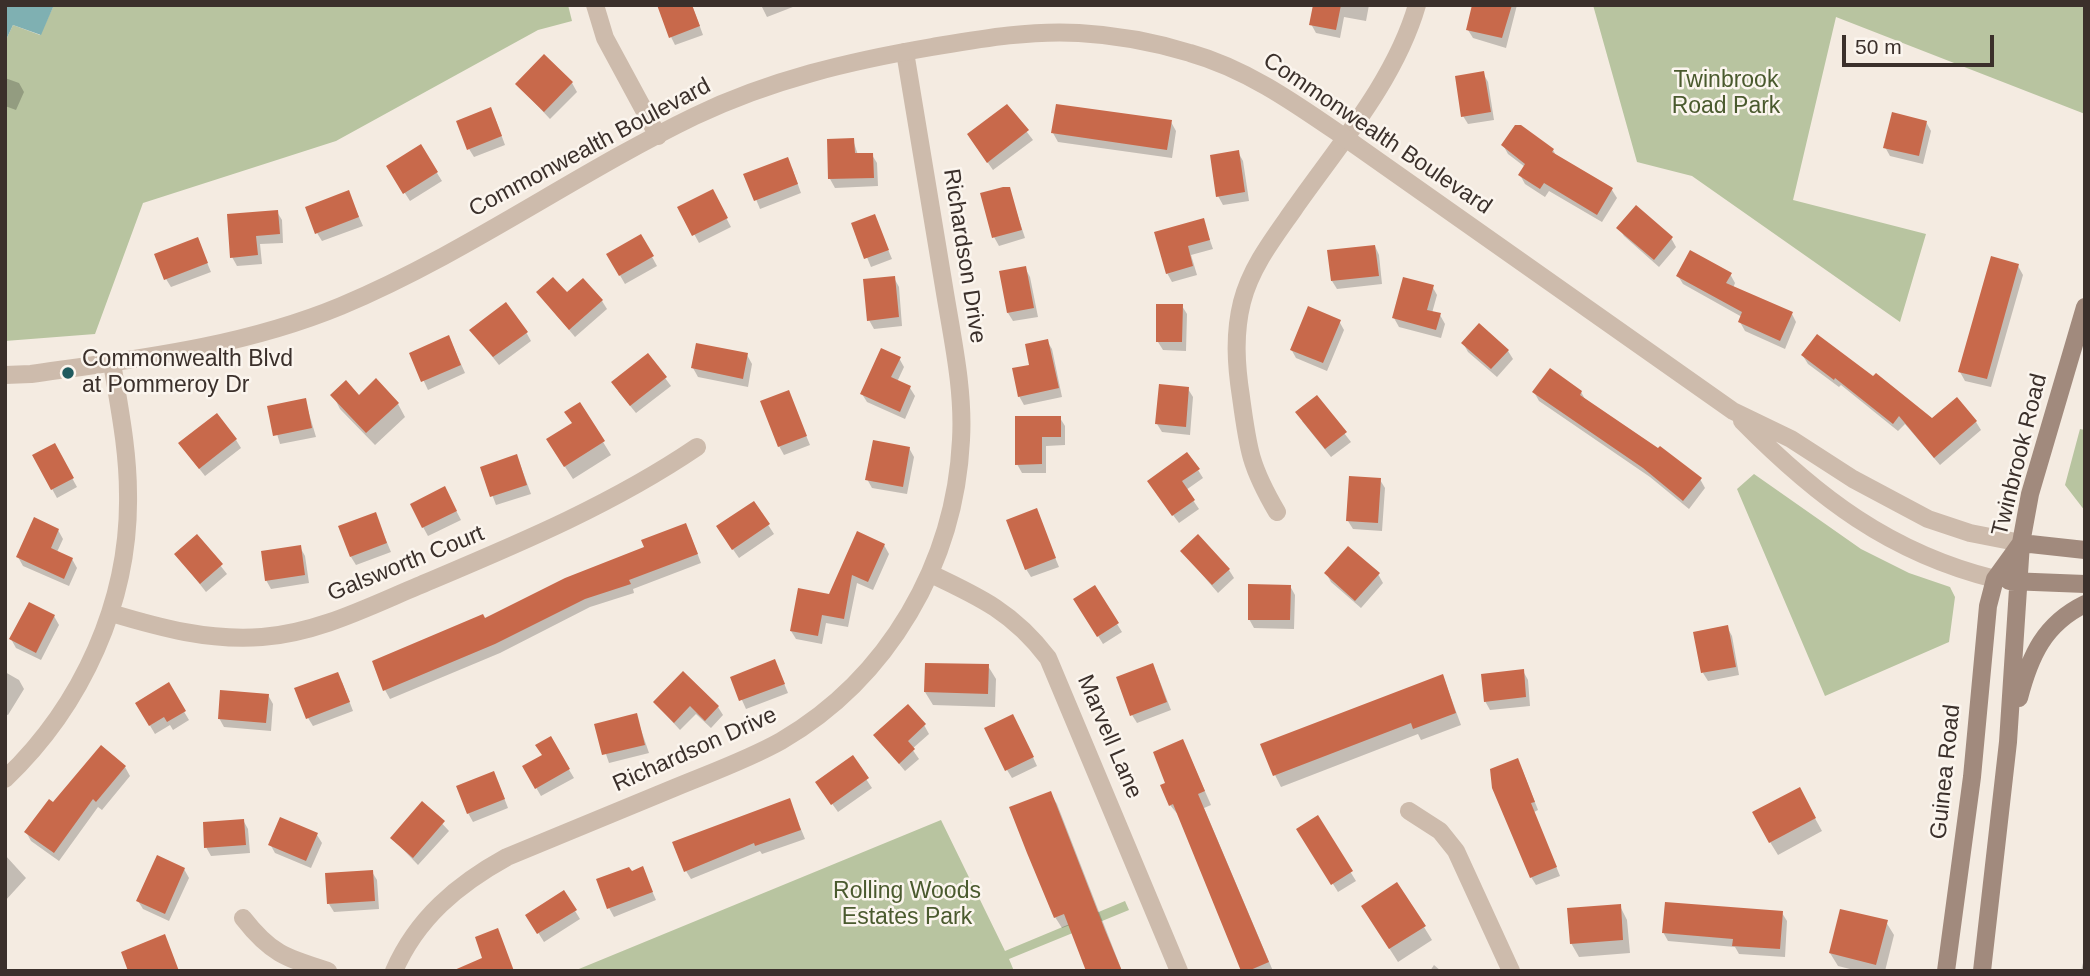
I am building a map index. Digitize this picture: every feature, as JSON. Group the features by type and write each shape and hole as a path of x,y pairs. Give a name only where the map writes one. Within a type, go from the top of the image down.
{"main road":[{"name":"Twinbrook Road","path":"2008,742 2021,543 2030,494 2085,307"},
{"path":"2021,543 2085,550"},
{"name":"Guinea Road","path":"1946,971 1972,777 1988,606 1995,579 2021,543"},
{"path":"1995,579 2085,584"},
{"path":"1982,971 2008,742 2036,647 2059,621 2085,604"}],"street":[{"path":"595,5 605,38 658,135"},
{"path":"1277,512 1254,473 1248,452 1236,362 1239,316 1262,255 1396,58 1417,5"},
{"name":"Commonwealth Boulevard","path":"5,375 112,363 252,336 342,305 415,271 658,135 696,116 788,79 855,61 905,52 1024,34 1078,33 1136,39 1193,54 1244,74 1283,95 1732,411 1791,439 1853,480 1928,519 1969,533 2021,543"},
{"name":"Richardson Drive","path":"394,971 437,906 478,873 507,857 748,758 807,724 842,697 872,665 895,636 931,574 954,500 962,437 961,401 905,52"},
{"path":"5,779 40,742 71,697 111,613 125,546 128,495 126,449 112,363"},
{"name":"Commonwealth Boulevard","path":"1732,411 1787,467 1831,504 1863,525 1925,556 1995,579"},
{"name":"Galsworth Court","path":"111,613 175,632 218,638 265,637 310,628 547,532 641,484 698,447"},
{"name":"Marvell Lane","path":"931,574 1008,614 1031,635 1048,658 1180,971"},
{"path":"1409,811 1440,831 1456,851 1511,971"},
{"path":"243,918 262,943 278,953 328,971"}],"green space":[{"path":"54,5 568,5 572,21 538,30 336,141 143,203 95,334 5,341 5,42 13,25 40,35"},
{"name":"Twinbrook Road Park","path":"1593,5 2085,5 2085,114 1836,17 1793,200 1926,234 1900,322 1692,176 1637,162"},
{"path":"2080,429 2085,430 2085,511 2065,485"},
{"path":"1754,474 1861,549 1909,573 1950,587 1955,597 1949,642 1825,696 1737,489"},
{"name":"Rolling Woods Estates Park","path":"941,820 1005,951 1125,901 1129,910 1009,959 1014,971 574,971"}],"water":[{"path":"5,5 54,5 41,35 13,25 5,42"}],"building":[{"path":"657,5 692,5 700,26 669,38"},
{"path":"1313,5 1341,5 1336,30 1309,25"},
{"path":"1472,5 1512,5 1502,38 1466,30"},
{"path":"544,54 573,82 544,112 515,84"},
{"path":"1484,71 1491,112 1461,117 1455,76"},
{"path":"1007,104 1029,130 987,163 967,134"},
{"path":"1056,104 1172,120 1167,150 1051,133"},
{"path":"491,107 502,136 467,150 456,121"},
{"path":"1892,112 1927,121 1919,156 1883,148"},
{"path":"1515,125 1521,125 1554,149 1552,152 1613,188 1597,215 1544,183 1540,189 1518,175 1525,164 1501,145"},
{"path":"854,138 855,153 873,153 874,178 828,179 827,139"},
{"path":"421,144 438,172 403,194 386,166"},
{"path":"1239,150 1245,192 1216,197 1210,155"},
{"path":"788,157 798,184 754,201 743,174"},
{"path":"1010,187 1022,230 992,238 980,193"},
{"path":"713,189 728,218 692,236 677,207"},
{"path":"349,190 359,217 315,234 305,207"},
{"path":"1636,205 1673,237 1654,260 1616,228"},
{"path":"278,210 280,234 256,236 258,255 230,258 227,214"},
{"path":"875,214 889,250 864,259 851,223"},
{"path":"1204,218 1210,240 1188,246 1193,266 1166,274 1154,232"},
{"path":"641,234 654,256 619,276 606,254"},
{"path":"198,237 208,263 164,280 154,254"},
{"path":"1375,245 1379,276 1331,281 1327,250"},
{"path":"1690,250 1732,273 1726,283 1793,312 1780,341 1738,322 1742,312 1676,276"},
{"path":"1991,256 2019,264 1987,379 1958,372"},
{"path":"1026,266 1034,308 1007,313 999,271"},
{"path":"895,276 899,317 867,321 863,279"},
{"path":"553,277 567,292 583,278 603,300 569,330 536,292"},
{"path":"1403,277 1434,285 1427,310 1441,313 1436,330 1392,318"},
{"path":"506,302 528,332 493,357 469,330"},
{"path":"1156,304 1183,304 1182,342 1156,342"},
{"path":"1308,306 1341,320 1323,363 1290,350"},
{"path":"1479,323 1509,350 1491,369 1461,343"},
{"path":"1817,334 1873,376 1876,373 1932,418 1957,397 1977,421 1934,458 1899,416 1893,424 1801,355"},
{"path":"449,335 461,365 421,382 409,353"},
{"path":"1048,339 1059,388 1018,397 1012,368 1029,365 1025,344"},
{"path":"696,343 748,353 743,379 691,368"},
{"path":"881,348 901,357 891,377 911,386 900,412 860,394"},
{"path":"648,353 667,377 630,406 611,382"},
{"path":"1550,368 1582,391 1580,395 1658,448 1660,446 1702,478 1683,501 1643,468 1532,392"},
{"path":"376,378 399,403 366,433 330,395 346,380 359,395"},
{"path":"1159,384 1189,387 1186,427 1155,424"},
{"path":"789,390 807,436 778,447 760,401"},
{"path":"1317,395 1347,432 1325,449 1295,412"},
{"path":"306,398 312,428 273,436 267,406"},
{"path":"580,402 605,441 564,467 546,439 572,423 564,412"},
{"path":"217,413 237,439 199,469 178,443"},
{"path":"1015,416 1061,416 1061,437 1042,437 1042,464 1015,465"},
{"path":"873,440 910,447 903,487 865,480"},
{"path":"55,443 74,478 51,490 32,455"},
{"path":"1187,452 1200,469 1182,481 1195,500 1172,516 1147,481"},
{"path":"517,454 527,485 490,497 480,467"},
{"path":"1349,476 1381,478 1378,523 1346,521"},
{"path":"445,486 457,511 422,528 410,504"},
{"path":"754,501 770,524 732,550 716,526"},
{"path":"1037,508 1056,558 1025,570 1006,520"},
{"path":"376,512 387,543 350,557 338,526"},
{"path":"34,517 59,529 51,548 73,558 64,579 16,557"},
{"path":"686,523 698,554 629,580 631,584 585,599 495,644 383,691 372,661 483,614 485,618 565,578 644,547 641,540"},
{"path":"857,531 885,544 868,582 852,575 844,619 822,615 818,636 790,631 798,588 829,594"},
{"path":"197,534 223,564 200,584 174,554"},
{"path":"1198,534 1230,569 1212,585 1180,551"},
{"path":"301,545 305,575 265,581 261,551"},
{"path":"1348,546 1380,573 1355,601 1324,573"},
{"path":"1248,584 1291,585 1290,620 1248,620"},
{"path":"1095,585 1119,623 1097,637 1073,599"},
{"path":"29,602 55,615 36,653 9,639"},
{"path":"1728,625 1736,667 1701,673 1693,632"},
{"path":"775,659 785,684 739,701 730,677"},
{"path":"925,663 989,664 988,694 924,692"},
{"path":"1153,663 1167,702 1130,716 1116,677"},
{"path":"1524,669 1526,697 1484,702 1481,674"},
{"path":"683,671 719,706 705,721 690,706 674,723 653,702"},
{"path":"338,672 350,702 306,719 294,688"},
{"path":"1443,674 1456,713 1413,729 1411,723 1273,776 1260,744"},
{"path":"169,682 186,711 167,722 164,717 149,726 135,703"},
{"path":"220,690 269,694 266,723 218,719"},
{"path":"908,704 926,724 908,741 915,749 899,764 873,735"},
{"path":"637,713 645,745 602,755 594,724"},
{"path":"1013,714 1034,757 1005,771 984,728"},
{"path":"551,736 570,769 535,789 522,766 542,755 535,745"},
{"path":"1183,739 1205,791 1198,794 1269,962 1248,971 1241,971 1173,804 1169,806 1160,785 1165,783 1153,752"},
{"path":"101,745 126,766 96,802 93,799 54,853 24,832 49,799 53,802"},
{"path":"853,755 869,778 831,805 815,782"},
{"path":"1518,758 1535,802 1531,803 1557,867 1530,878 1492,788 1490,769"},
{"path":"494,771 505,799 467,814 456,786"},
{"path":"1800,787 1816,818 1769,843 1752,812"},
{"path":"1051,791 1122,971 1086,971 1064,914 1054,918 1027,853 1009,807"},
{"path":"790,798 801,830 755,846 754,843 684,872 672,842"},
{"path":"422,801 445,821 413,858 390,838"},
{"path":"1318,815 1353,871 1331,885 1296,829"},
{"path":"280,817 318,833 306,861 268,845"},
{"path":"244,819 246,845 204,848 203,822"},
{"path":"157,855 185,868 165,914 136,901"},
{"path":"643,866 653,892 607,909 596,879 629,867 632,871"},
{"path":"373,870 375,901 327,904 325,873"},
{"path":"1397,882 1426,926 1389,949 1361,906"},
{"path":"564,890 577,910 537,934 525,915"},
{"path":"1665,902 1783,911 1780,949 1732,946 1733,939 1662,933"},
{"path":"1621,904 1623,940 1570,944 1567,908"},
{"path":"1840,909 1888,920 1876,965 1829,953"},
{"path":"498,928 514,971 452,971 482,958 475,937"},
{"path":"165,934 179,971 128,971 121,952"}],"place":[{"name":"Commonwealth Blvd at Pommeroy Dr","path":"68,373"}]}
